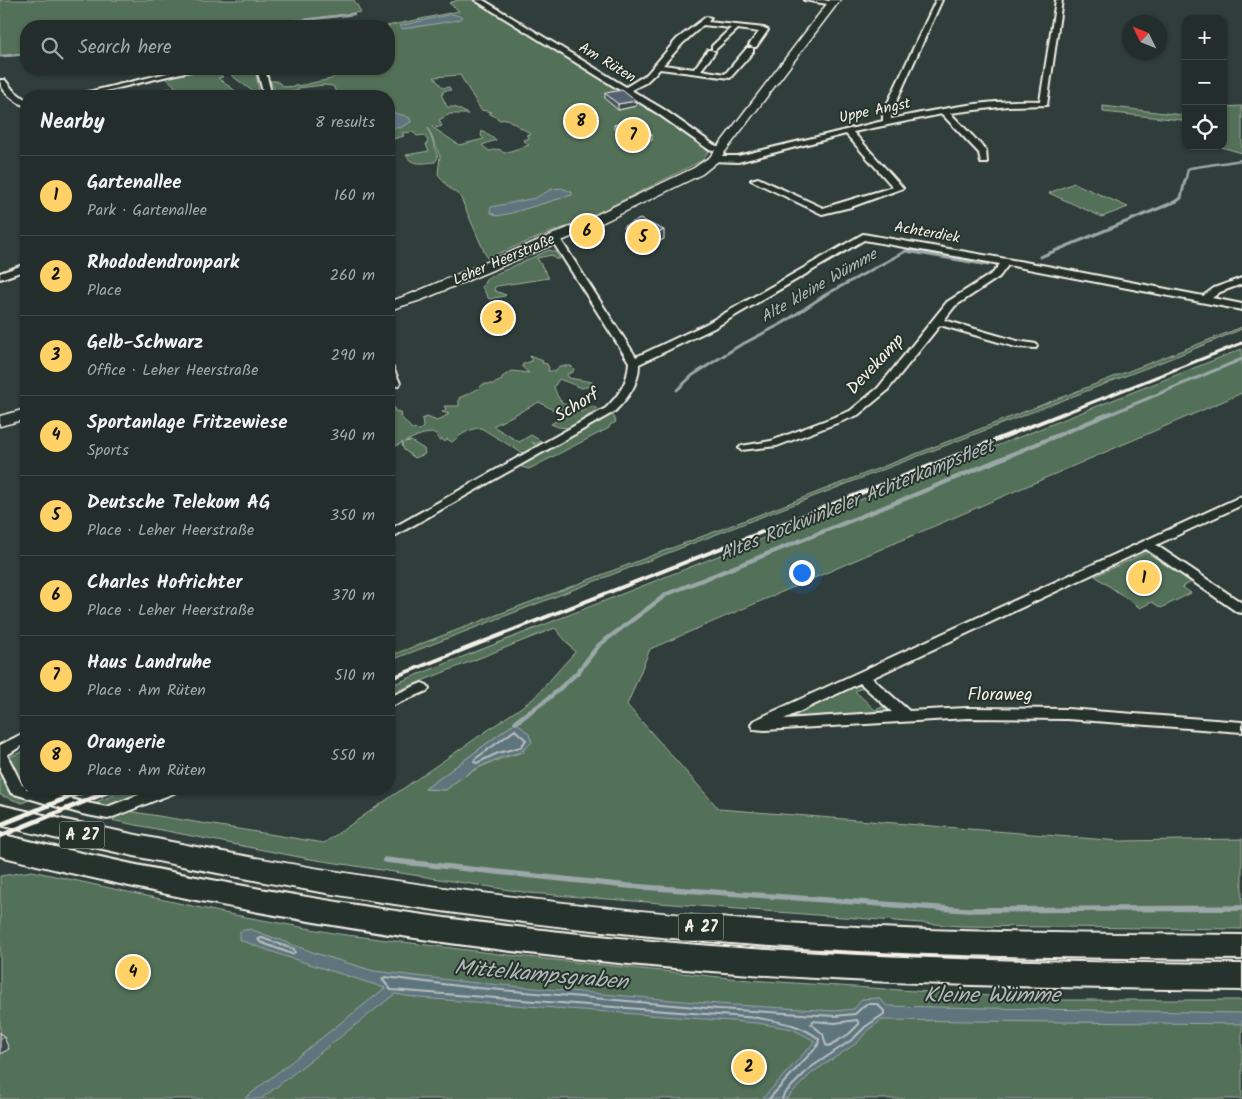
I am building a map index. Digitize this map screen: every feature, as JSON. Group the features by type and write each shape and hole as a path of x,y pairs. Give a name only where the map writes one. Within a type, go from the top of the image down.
{"highway":[{"name":"A 27","path":"0,816 164,853 286,875 352,886 551,913 818,937 954,943 1242,947"},
{"name":"A 27","path":"0,845 150,880 341,914 544,942 818,966 1097,976 1242,977"}],"main road":[{"name":"Leher Heerstraße","path":"395,304 556,239 698,171 718,154 834,2"},
{"path":"0,420 20,415"}],"street":[{"name":"Am Rüten","path":"478,0 660,111 718,154"},
{"path":"807,0 834,2"},
{"path":"887,121 887,114 940,0"},
{"name":"Uppe Angst","path":"718,154 738,159 887,121 1004,102 1044,103 1058,0"},
{"path":"625,90 635,86 660,67 680,41 705,21 764,30 727,76 660,67"},
{"path":"696,72 713,50 736,27"},
{"path":"102,90 168,75"},
{"path":"263,75 266,90"},
{"path":"2,82 10,92 20,100"},
{"path":"944,111 982,152 984,161"},
{"path":"755,180 822,211 848,205 899,188 848,131"},
{"name":"Achterdiek","path":"634,362 710,326 863,237 1006,262 1242,308"},
{"path":"556,239 634,362"},
{"name":"Devekamp","path":"745,448 782,441 854,413 882,390 951,304 996,275 1006,262"},
{"path":"0,276 20,269"},
{"path":"1204,300 1217,290 1242,281"},
{"path":"938,322 1016,344 1032,346"},
{"name":"Schorf","path":"395,532 610,410 628,391 634,374 634,362"},
{"path":"905,716 862,676 1242,500"},
{"path":"1147,544 1242,609"},
{"name":"Floraweg","path":"862,676 758,725 967,713 1067,714 1242,727"},
{"path":"395,699 422,688"},
{"path":"20,741 0,754 16,789 20,790"},
{"path":"37,795 82,808 108,813 154,795"}],"green space":[{"path":"0,0 354,0 361,12 297,20 20,20 20,55 0,57"},
{"path":"458,0 473,0 650,108 709,150 703,160 574,225 559,229 487,258 460,196 448,187 438,174 440,156 428,128 438,157 435,162 414,162 406,155 429,151 426,145 428,141 424,135 417,136 413,132 402,133 404,136 395,139 395,90 335,90 333,86 324,85 298,88 298,90 275,90 270,81 276,81 285,87 331,79 337,75 395,75 395,24 459,11 449,3","holes":["460,75 481,110 492,112 489,113 500,120 507,119 531,134 526,135 530,138 523,140 529,145 504,153 499,149 489,151 482,145 496,140 482,131 481,136 484,139 459,145 432,127 434,125 436,128 442,126 439,120 450,114 468,114 455,107 447,107 441,94 443,94 443,91 451,90 449,87 443,88 434,77"]},
{"path":"181,75 221,75 223,77 218,78 234,90 176,90 174,85 166,78"},
{"path":"231,75 256,75 259,90 251,90"},
{"path":"172,88 176,90 160,90"},
{"path":"1103,106 1182,115 1182,120 1103,112"},
{"path":"1242,106 1242,153 1227,149 1227,107"},
{"path":"1074,183 1128,207 1102,217 1049,193"},
{"path":"549,250 556,252 560,259 555,259 552,255 537,258 549,278 497,286 494,288 495,291 506,295 489,299 482,287 487,278"},
{"path":"1242,327 1242,329 1177,356 395,659 395,654"},
{"path":"1242,349 1242,393 650,649 627,705 719,809 1120,841 1242,839 1242,929 960,926 529,893 304,858 70,812 114,795 134,795 103,807 324,843 533,699 575,652 555,628 395,692 395,684","holes":["516,722 524,752 503,758 473,771 446,790 425,789"]},
{"path":"530,356 547,364 548,371 556,371 559,366 571,366 574,369 573,372 567,374 569,378 592,382 594,385 582,388 559,379 554,387 559,398 563,403 581,412 592,406 597,409 588,415 584,422 527,456 481,428 465,432 452,442 447,439 445,442 442,439 439,441 437,434 429,433 404,442 411,441 424,449 425,454 415,458 404,450 403,442 395,446 395,411 402,414 400,416 412,429 420,430 423,427 422,419 427,417 437,421 449,414 442,412 446,409 444,406 459,406 459,398 478,389 483,384 493,384 502,380 502,377 512,371 529,373 522,367 523,364 532,361","holes":["539,402 564,416 551,424 570,428 536,446 532,442 536,444 541,441 531,435 519,442 493,426"]},
{"path":"606,413 613,414 616,422 610,425 609,428 529,469 518,466"},
{"path":"1150,551 1194,581 1182,587 1191,593 1161,608 1152,602 1140,608 1095,576"},
{"path":"855,685 864,687 855,691 875,710 885,706 890,711 889,713 779,720"},
{"path":"20,753 20,795 43,795 22,803 0,795 0,761"},
{"path":"32,871 224,913 339,934 507,955 749,980 1051,1000 1242,1000 1242,1099 0,1099 0,876"}],"water":[{"path":"452,14 463,17 459,20 403,29 399,26"},
{"path":"395,113 410,118 411,122 400,128 395,128"},
{"path":"561,188 572,192 572,195 508,214 497,216 490,212 491,207 535,198 552,189"},
{"path":"516,722 529,734 532,742 523,750 476,769 446,790 425,789"},
{"path":"250,929 318,954 374,971 467,982 718,1004 835,1011 854,1009 862,999 879,998 887,1006 1242,1013 1242,1024 882,1020 868,1030 857,1043 813,1072 786,1099 762,1099 815,1041 792,1029 757,1023 419,998 395,994 261,1099 244,1099 385,988 240,940 240,931"}],"building":[{"path":"622,90 636,101 618,104 605,93"},
{"path":"635,120 652,134 636,137 631,133 625,134 614,125"},
{"path":"640,219 664,230 648,237 624,226"},
{"path":"0,1032 4,1037 0,1040"}],"waterway":[{"path":"306,20 354,14"},
{"path":"0,56 20,54"},
{"name":"Alte kleine Wümme","path":"1185,182 1188,169 1190,168 1242,160"},
{"name":"Alte kleine Wümme","path":"1040,257 1177,201 1181,198 1185,180"},
{"name":"Alte kleine Wümme","path":"677,390 693,375 737,347 783,323 825,295 906,251 988,265"},
{"name":"Altes Rockwinkeler Achterkampsfleet","path":"1108,415 1242,359"},
{"name":"Altes Rockwinkeler Achterkampsfleet","path":"527,714 549,698 577,673 599,645 667,594 907,498 1111,413"},
{"name":"Altes Rockwinkeler Achterkampsfleet","path":"516,722 528,713"},
{"path":"385,860 628,886 966,910 1242,908"}],"railway":[{"path":"1060,415 1242,343"},
{"path":"395,677 1064,413"},
{"path":"0,825 74,795"},
{"path":"0,836 100,795"}],"place":[{"name":"Orangerie","path":"581,121"},
{"name":"Haus Landruhe","path":"633,135"},
{"name":"Charles Hofrichter","path":"587,231"},
{"name":"Deutsche Telekom AG","path":"643,237"},
{"name":"Gelb-Schwarz","path":"498,318"},
{"name":"Gartenallee","path":"1144,578"},
{"name":"Sportanlage Fritzewiese","path":"133,972"},
{"name":"Rhododendronpark","path":"749,1067"}],"water label":[{"name":"Mittelkampsgraben","path":"541,976"},
{"name":"Kleine Wümme","path":"992,996"}]}
